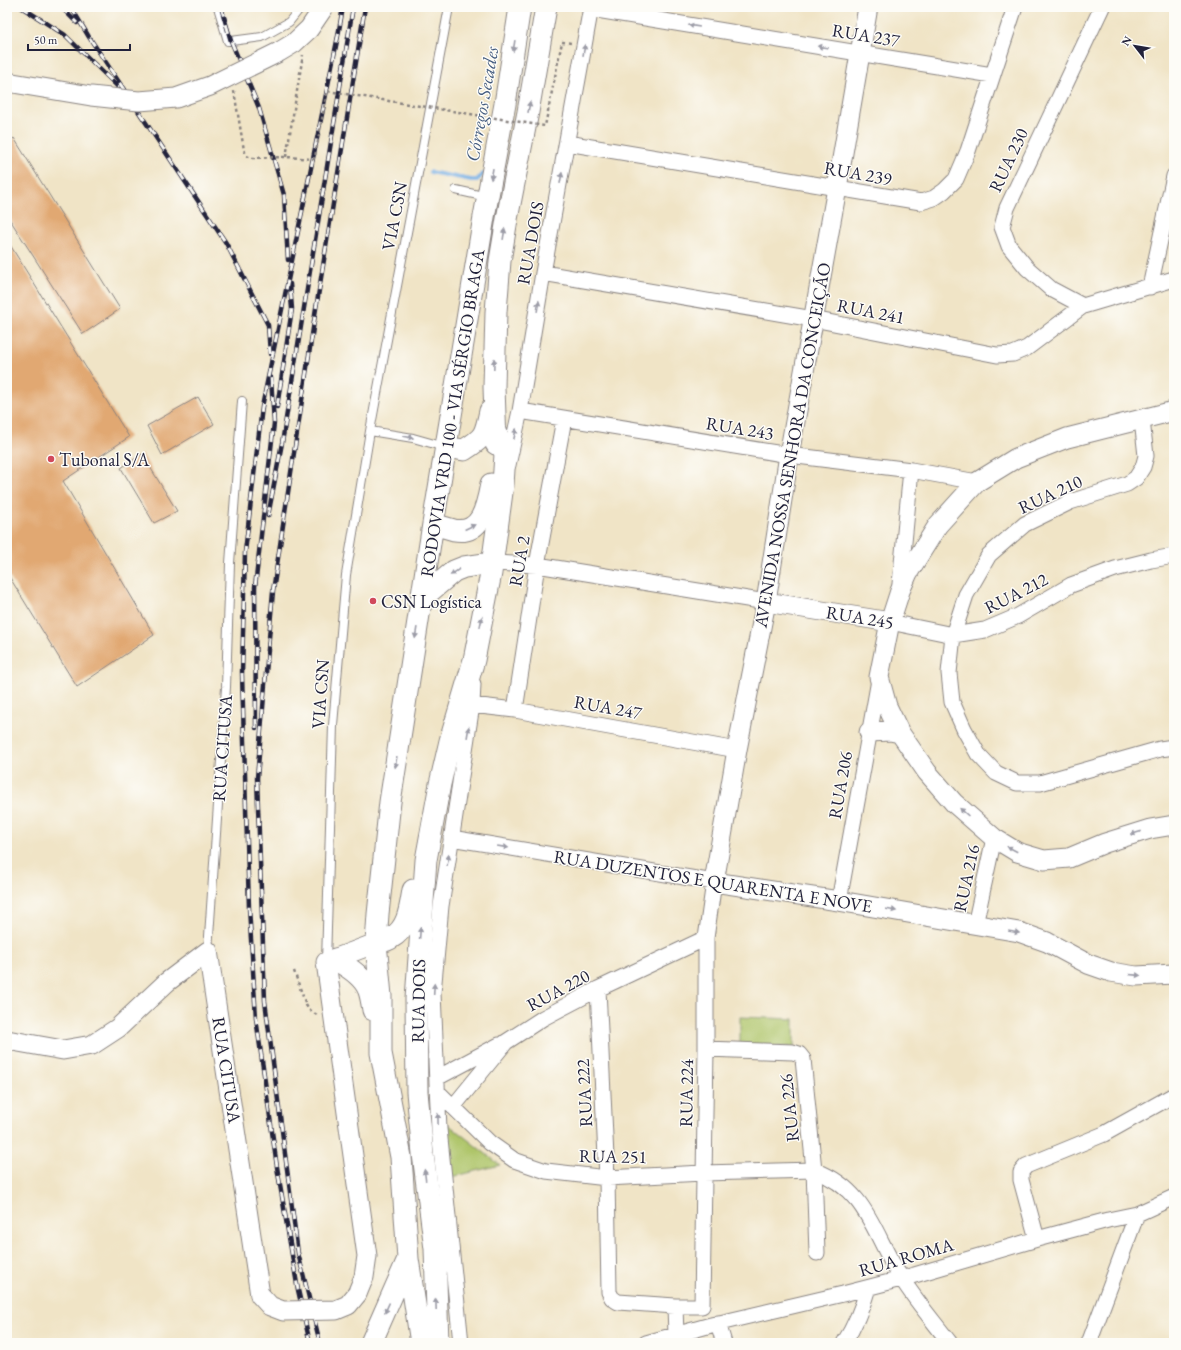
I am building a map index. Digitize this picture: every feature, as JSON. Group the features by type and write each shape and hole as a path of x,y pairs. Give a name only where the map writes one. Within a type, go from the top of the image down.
{"main road":[{"name":"RODOVIA VRD 100 - VIA SÉRGIO BRAGA","path":"421,1343 408,1259 401,1157 381,1053 381,996 376,943 390,802 421,599 445,447 505,104 520,7"},
{"name":"RODOVIA VRD 100 - VIA SÉRGIO BRAGA","path":"433,524 456,530 468,529 480,521 486,509 496,458 494,387 496,306 500,261 546,7"},
{"path":"445,447 464,450 475,443 486,432 494,387"},
{"path":"376,943 390,939 400,932 405,924 426,826 474,660 492,562 503,485 505,454 496,430"},
{"path":"421,599 454,571 464,567 492,562"},
{"path":"438,1343 443,1245 423,1154 417,1092 416,999 426,860 440,784 450,741"},
{"path":"330,961 351,969 369,990 381,1053"},
{"path":"401,1157 419,1243 428,1248 443,1245"},
{"path":"371,1343 408,1259"}],"street":[{"path":"7,82 91,96 139,101 176,98 210,86 280,52 294,43 309,29 324,7"},
{"name":"AVENIDA NOSSA SENHORA DA CONCEIÇÃO","path":"714,882 737,750 766,602 788,455 837,188 868,7"},
{"name":"RUA 239","path":"567,143 921,202 934,198 944,191 956,179 968,151 1015,7"},
{"name":"RUA 230","path":"1083,306 1052,289 1026,268 1009,246 1002,227 1006,208 1102,7"},
{"name":"RUA 237","path":"591,8 992,75"},
{"name":"RUA DOIS","path":"503,485 520,411 543,273 591,8"},
{"path":"1150,287 1174,176"},
{"name":"RUA 241","path":"543,273 813,319 998,355 1013,354 1027,348 1083,306"},
{"path":"1083,306 1174,279"},
{"name":"RUA 243","path":"520,411 788,455 911,470 977,482"},
{"path":"1174,411 1067,438 1016,458 977,482 938,525 908,573 900,591 890,622 879,676 887,706 900,733 927,772 954,803 994,838 1017,852 1044,860 1069,858 1105,843 1150,829 1174,825"},
{"name":"RUA 2","path":"515,710 537,565 564,419"},
{"name":"RUA 210","path":"1142,420 1146,456 1143,467 1136,478 1127,484 1070,502 1025,524 989,555 966,595 953,634 949,673 952,702 964,729 978,754 996,773 1017,783 1040,783 1160,749 1174,747"},
{"path":"900,591 911,470"},
{"name":"RUA 212","path":"953,634 985,630 1018,616 1071,585 1115,569 1174,556"},
{"path":"492,562 537,565 766,602"},
{"name":"RUA 245","path":"766,602 890,622 953,634"},
{"name":"RUA DOIS","path":"461,1343 443,1245 434,993 441,906 472,704 474,660"},
{"name":"RUA 206","path":"838,901 879,676"},
{"name":"RUA 247","path":"472,704 515,710 737,750"},
{"path":"869,732 890,731 900,733"},
{"name":"RUA DUZENTOS E QUARENTA E NOVE","path":"451,838 1019,932 1047,942 1088,964 1111,972 1136,976 1174,974"},
{"name":"RUA 216","path":"975,925 994,838"},
{"name":"RUA 224","path":"675,1306 702,1306 706,1049 706,938 714,882"},
{"name":"RUA 220","path":"453,1107 506,1042 543,1018 598,989 706,938"},
{"path":"330,961 376,943"},
{"path":"7,1040 63,1050 92,1045 118,1028 167,982 208,951"},
{"name":"RUA CITUSA","path":"208,951 260,1295 270,1306 283,1311 336,1310 348,1305 357,1294 364,1277 367,1256 334,1021 330,961"},
{"name":"RUA 222","path":"598,989 607,1178 609,1292 612,1298 618,1302 675,1306"},
{"path":"438,1085 506,1042"},
{"name":"RUA 226","path":"706,1049 793,1052 799,1054 803,1059 814,1170 817,1253"},
{"name":"RUA 251","path":"438,1085 453,1107 490,1143 514,1160 546,1171 607,1178 704,1173 814,1170"},
{"path":"1037,1239 1021,1180 1021,1172 1026,1166 1104,1134 1174,1094"},
{"path":"814,1170 827,1175 848,1189 866,1211 901,1279 950,1343"},
{"name":"RUA ROMA","path":"646,1343 676,1336 718,1323 868,1288 1037,1239 1108,1220 1137,1214 1174,1197"},
{"path":"1089,1343 1137,1214"},
{"path":"844,1343 861,1311 868,1288"},
{"path":"675,1306 676,1336"},
{"path":"718,1323 724,1343"}],"lane":[{"path":"218,7 228,41 232,41 262,38 289,22 301,7"},
{"name":"VIA CSN","path":"330,961 334,709 346,575 370,431 449,7"},
{"path":"456,190 488,197"},
{"name":"RUA CITUSA","path":"208,951 226,686 230,563 242,401"},
{"path":"370,431 413,438 445,447"}],"path":[{"path":"233,88 244,150 247,156 251,158 286,157 313,159 315,157 327,91 545,126 562,42"},
{"path":"286,157 304,49"},
{"path":"294,971 309,1010 334,1021"}],"green space":[{"path":"740,1017 794,1019 794,1047 740,1046"},
{"path":"439,1117 500,1165 448,1178"}],"building":[{"path":"14,138 120,309 83,334 7,215 7,143"},
{"name":"Tubonal S/A","path":"7,240 129,437 63,481 154,635 77,687 7,573"},
{"path":"198,397 214,424 162,455 147,426"},
{"path":"142,454 177,511 154,523 121,468"}],"waterway":[{"name":"Córregos Secades","path":"430,172 471,180 477,180 483,174"}],"railway":[{"path":"21,7 65,35 119,88"},
{"path":"61,7 77,23"},
{"path":"71,7 89,37 226,243 268,325 270,354"},
{"path":"221,7 231,41 259,108 284,195 288,260"},
{"path":"310,1343 298,1290 277,1167 256,1018 249,908 242,674 245,552 262,407 343,7"},
{"path":"268,516 282,443 353,7"},
{"path":"320,1343 298,1253 265,1001 257,778 273,591 315,315 365,7"},
{"path":"277,407 292,309 290,284"},
{"path":"256,728 255,587 274,423 271,378"}],"place":[{"name":"Tubonal S/A","path":"51,459"},
{"name":"CSN Logística","path":"373,601"}]}
